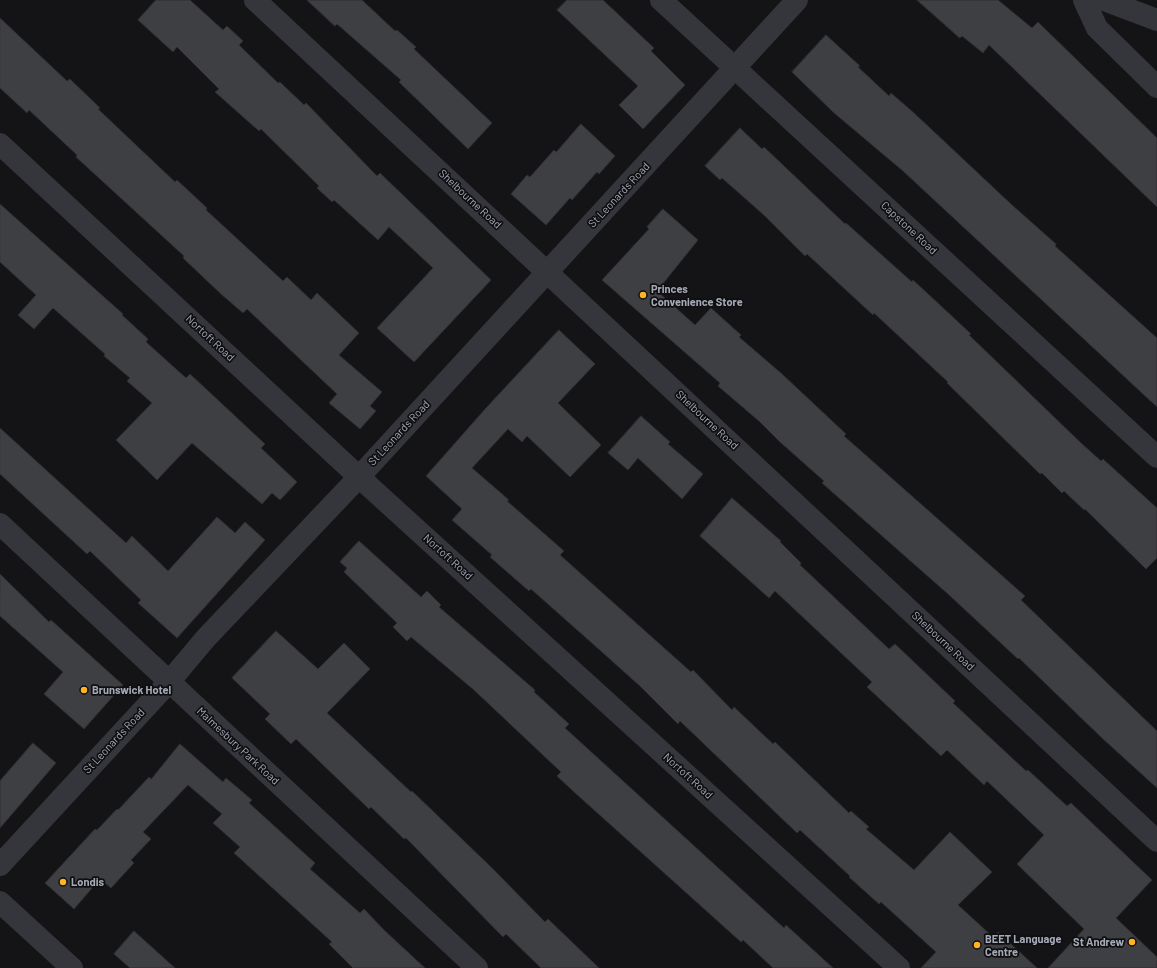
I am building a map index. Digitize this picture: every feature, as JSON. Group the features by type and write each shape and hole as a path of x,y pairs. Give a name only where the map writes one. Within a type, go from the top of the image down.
{"street":[{"name":"Shelbourne Road","path":"255,0 548,271 1157,841"},
{"name":"Capstone Road","path":"661,0 1157,457"},
{"name":"St Leonards Road","path":"0,865 169,682 206,638 359,477 796,0"},
{"path":"1084,0 1097,28 1157,87"},
{"path":"1104,0 1157,20"},
{"name":"Nortoft Road","path":"0,144 359,477 899,968"},
{"name":"Malmesbury Park Road","path":"0,524 477,968"},
{"path":"0,902 72,968"}],"building":[{"path":"156,0 190,0 223,30 227,26 243,41 239,45 278,83 280,82 304,105 306,103 377,176 380,173 491,280 414,362 377,328 433,268 389,227 378,240 334,200 332,202 317,188 319,186 261,129 259,131 215,92 219,89 177,47 173,52 138,20"},
{"path":"307,0 362,0 395,31 397,30 416,47 414,49 492,123 468,149 399,82 401,80 337,24 335,26"},
{"path":"567,0 603,0 654,48 651,51 685,85 643,129 619,105 638,86 557,10"},
{"path":"917,0 998,0 1032,28 1038,22 1157,138 1157,207 989,45 983,53 962,36 960,38"},
{"path":"0,18 67,81 70,79 100,108 98,109 175,182 177,180 207,208 206,210 283,281 287,277 311,300 317,293 359,333 339,355 382,392 370,406 376,411 360,429 329,403 337,394 247,309 243,313 221,294 183,258 184,256 76,157 77,155 29,110 27,113 0,88"},
{"path":"826,35 860,66 858,67 889,96 891,93 914,113 1056,244 1055,246 1157,338 1157,407 903,171 833,112 792,72"},
{"path":"581,124 615,156 599,174 597,172 572,200 570,198 546,225 511,194 527,175 530,177 554,150 556,152"},
{"path":"740,128 762,149 764,147 845,224 846,223 912,282 913,280 971,334 969,335 1081,443 1101,461 1103,459 1157,508 1157,558 1146,569 1085,509 1084,510 1064,491 1062,493 1042,473 1040,474 947,383 948,382 874,313 873,315 807,254 805,256 765,216 722,178 720,180 705,166"},
{"path":"0,204 123,314 122,315 148,339 146,342 186,378 190,374 265,444 261,448 297,482 280,500 272,493 262,504 192,443 157,480 116,440 152,403 127,381 130,378 104,356 105,354 53,308 34,329 18,315 36,295 0,262"},
{"path":"663,209 698,240 657,291 695,325 711,308 741,335 739,337 782,374 846,434 844,436 1025,596 1021,600 1157,731 1157,788 1102,738 1019,658 1018,659 948,594 822,483 824,481 760,422 718,386 720,383 602,280 649,229 647,227"},
{"path":"559,330 595,364 558,403 601,445 570,477 527,436 522,442 508,429 472,468 564,551 560,555 691,672 693,670 732,710 734,707 773,744 775,742 849,813 851,811 869,827 866,829 914,870 950,832 992,872 958,905 993,937 998,932 1037,968 921,968 936,952 881,902 879,904 800,830 797,833 680,721 678,724 641,687 531,589 529,591 490,557 492,555 452,520 462,509 426,476 486,408"},
{"path":"641,416 670,442 668,444 703,474 682,499 638,458 628,470 608,453"},
{"path":"0,428 126,543 132,536 168,571 217,517 235,533 245,522 265,540 177,638 138,603 141,600 90,551 87,554 0,474"},
{"path":"732,498 781,541 780,542 801,563 800,565 889,649 895,644 955,701 953,703 1026,771 1028,770 1067,806 1071,803 1152,880 1116,918 1157,957 1157,968 1048,968 1084,929 1017,864 1044,835 987,781 984,785 947,750 941,756 867,687 872,682 775,591 769,598 700,536"},
{"path":"359,541 421,597 427,591 441,605 439,607 535,690 534,692 569,724 565,728 784,928 786,925 833,968 773,968 743,940 741,942 573,791 557,776 561,772 474,690 411,637 407,641 393,627 397,623 344,572 347,568 340,562"},
{"path":"0,574 49,622 51,620 123,685 84,729 44,694 63,672 0,616"},
{"path":"276,631 318,669 344,643 370,669 327,713 411,792 412,791 491,867 545,922 548,919 599,968 541,968 506,934 503,937 406,838 404,839 371,807 369,809 296,739 291,744 265,719 270,714 232,678"},
{"path":"33,743 56,763 0,828 0,781"},
{"path":"180,744 223,782 226,778 252,800 249,803 315,863 310,869 360,913 364,909 425,968 353,968 329,944 332,942 234,853 240,847 213,823 222,814 188,785 143,832 151,839 131,860 134,863 111,888 100,879 74,909 45,883 95,829 97,830 117,809 118,810 149,777 151,779"},
{"path":"134,931 175,968 130,968 114,954"}],"place":[{"name":"Princes Convenience Store","path":"643,295"},
{"name":"Brunswick Hotel","path":"84,690"},
{"name":"Londis","path":"63,882"},
{"name":"St Andrew","path":"1132,942"},
{"name":"BEET Language Centre","path":"977,945"}]}
